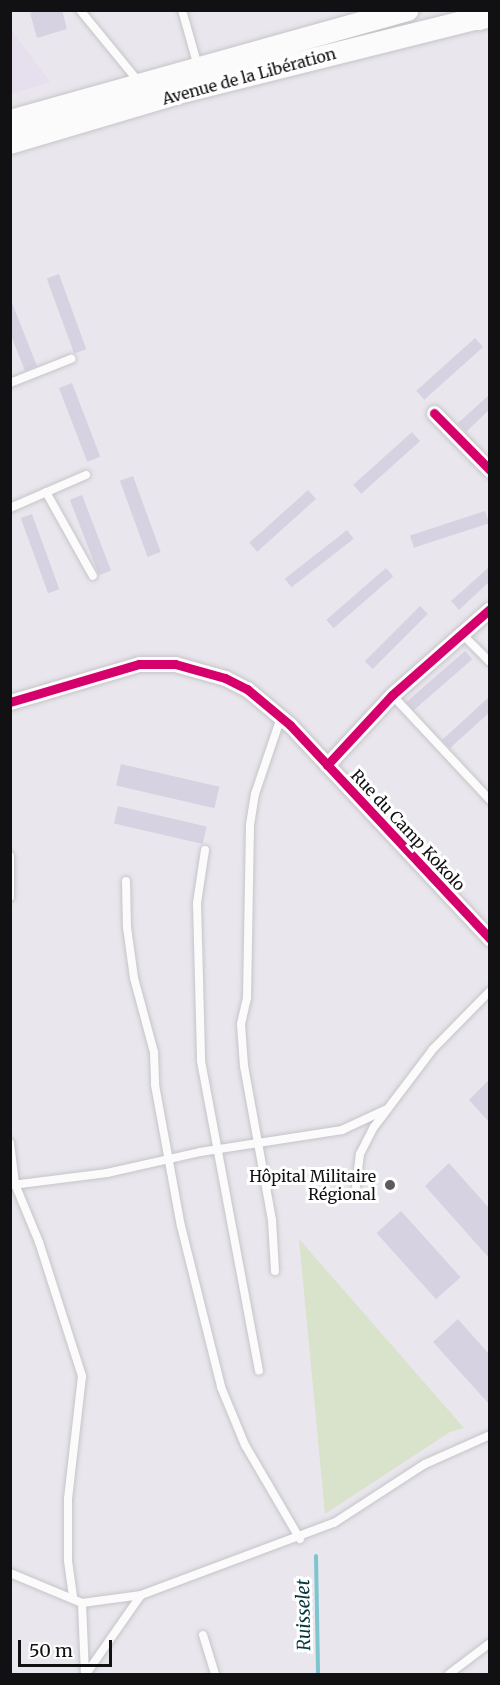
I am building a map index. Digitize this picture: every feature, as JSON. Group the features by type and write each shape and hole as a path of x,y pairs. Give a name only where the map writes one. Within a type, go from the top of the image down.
{"main road":[{"name":"Avenue de la Libération","path":"10,121 408,10"},
{"name":"Avenue de la Libération","path":"10,143 243,76 481,15"}],"street":[{"path":"434,413 489,470"},
{"path":"327,765 392,695 463,635 489,609"},
{"name":"Rue du Camp Kokolo","path":"10,702 120,668 175,664 225,678 247,689 281,717 489,939"}],"lane":[{"path":"80,10 130,67 140,83"},
{"path":"182,10 198,67"},
{"path":"10,383 71,359"},
{"path":"10,508 86,475"},
{"path":"46,492 93,576"},
{"path":"463,635 489,663"},
{"path":"392,695 489,800"},
{"path":"275,1271 261,1144 244,1066 241,1024 247,998 248,842 255,794 281,717"},
{"path":"205,850 197,888 201,1061 259,1371"},
{"path":"10,856 10,897"},
{"path":"126,880 127,927 134,978 154,1052 155,1085 171,1161 181,1226 221,1387 245,1445 300,1539"},
{"path":"356,1186 360,1154 387,1109 433,1049 489,991"},
{"path":"13,1184 95,1175 342,1130 387,1109"},
{"path":"10,1143 13,1184 39,1242 82,1376 68,1489 68,1561 73,1597"},
{"path":"10,1573 48,1592 73,1597 82,1603 141,1595 300,1539 365,1505 425,1464 489,1435"},
{"path":"86,1674 141,1595"},
{"path":"82,1603 86,1674"},
{"path":"203,1635 215,1674"},
{"path":"449,1674 489,1642"}],"shaded area":[{"path":"11,30 50,82 11,94"}],"green space":[{"path":"299,1239 464,1428 450,1432 325,1514"}],"building":[{"path":"40,10 62,10 67,29 37,38 30,13"},
{"path":"59,274 86,349 74,354 47,278"},
{"path":"10,298 37,366 25,371 10,333"},
{"path":"475,338 483,347 424,400 416,391"},
{"path":"72,383 100,457 87,462 59,388"},
{"path":"489,395 489,410 466,432 458,423"},
{"path":"412,432 420,441 361,494 353,485"},
{"path":"133,476 161,552 148,557 120,481"},
{"path":"308,490 316,499 257,552 249,543"},
{"path":"82,495 111,571 99,575 70,500"},
{"path":"485,511 489,523 414,548 410,535"},
{"path":"32,514 59,589 48,593 21,518"},
{"path":"347,530 354,539 292,587 285,579"},
{"path":"489,567 489,582 459,610 451,601"},
{"path":"386,568 393,576 334,628 326,620"},
{"path":"420,606 428,614 373,669 365,661"},
{"path":"465,651 472,659 413,710 406,702"},
{"path":"489,697 489,713 450,748 442,740"},
{"path":"121,764 219,787 214,808 116,785"},
{"path":"118,806 207,826 203,844 114,824"},
{"path":"489,1080 489,1122 469,1100"},
{"path":"449,1163 489,1208 489,1258 425,1186"},
{"path":"401,1211 461,1277 436,1299 376,1233"},
{"path":"458,1319 489,1354 489,1404 433,1342"}],"waterway":[{"name":"Ruisselet","path":"316,1556 318,1674"}],"cycle path":[{"path":"434,413 490,470"},
{"path":"327,765 392,695 490,609"},
{"path":"10,702 139,664 175,664 225,678 247,689 290,725 490,939"}],"place":[{"name":"Hôpital Militaire Régional","path":"390,1185"}]}
